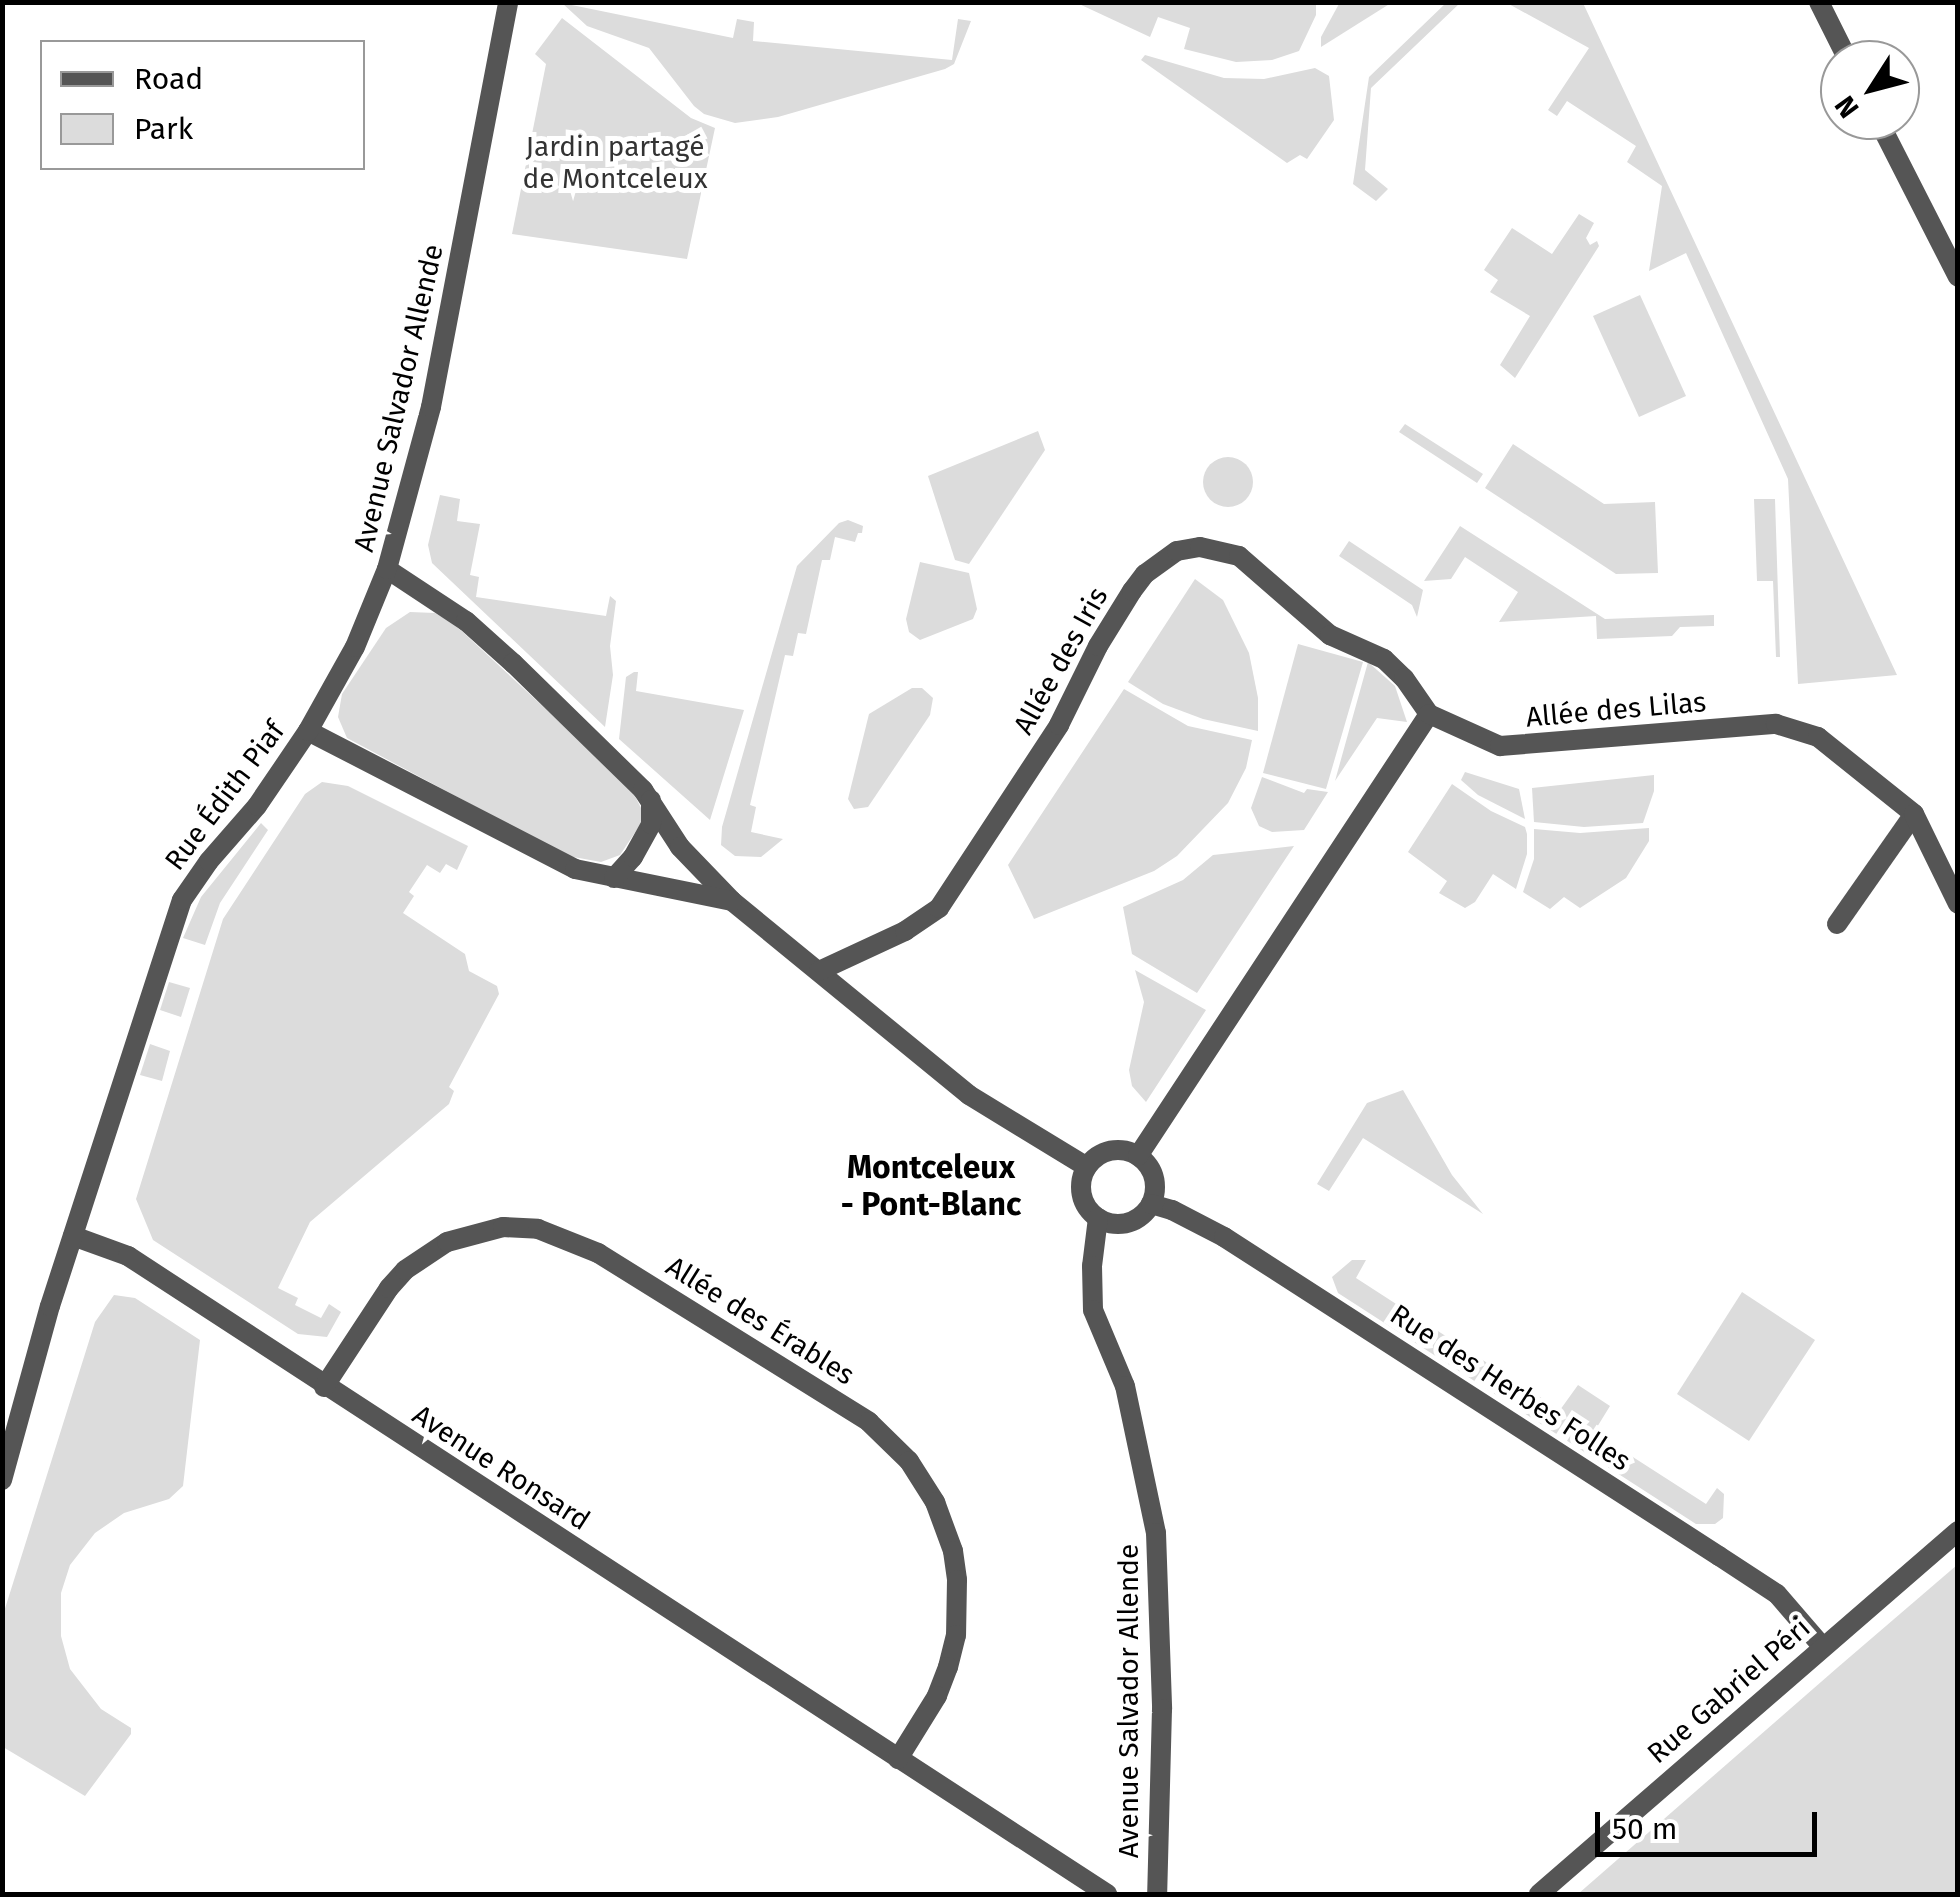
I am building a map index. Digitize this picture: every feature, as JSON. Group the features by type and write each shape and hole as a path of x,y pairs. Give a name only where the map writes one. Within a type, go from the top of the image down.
{"street":[{"name":"Avenue Salvador Allende","path":"508,2 431,406 387,569 466,620 651,800 680,847 732,901 977,1101 1086,1167"},
{"path":"1819,2 1838,40"},
{"path":"1888,140 1958,277"},
{"name":"Allée des Iris","path":"819,972 906,931 939,908 1060,725 1132,591 1146,574 1177,552 1200,547 1239,556 1330,635 1384,660 1404,678 1429,714"},
{"name":"Rue Édith Piaf","path":"72,1236 182,900 209,861 258,806 308,732 355,647 387,569"},
{"path":"1138,1156 1429,714"},
{"name":"Allée des Lilas","path":"1429,714 1500,746 1776,724 1818,737 1914,814 1958,904"},
{"name":"Avenue Salvador Allende","path":"308,732 575,869 732,901"},
{"path":"614,878 633,857 651,824 651,800"},
{"path":"1837,924 1914,814"},
{"path":"1110,1150 1138,1156 1152,1172 1150,1204 1127,1223 1098,1218 1081,1189 1086,1167 1110,1150"},
{"name":"Rue des Herbes Folles","path":"1150,1204 1172,1210 1224,1237 1734,1565 1777,1594 1821,1646"},
{"name":"Avenue Salvador Allende","path":"1098,1218 1092,1266 1093,1310 1125,1386 1156,1533 1162,1709 1157,1894"},
{"name":"Allée des Érables","path":"324,1386 405,1270 447,1242 503,1226 538,1229 598,1253 869,1422 909,1462 936,1502 953,1551 957,1580 956,1635 948,1667 936,1696 898,1758"},
{"path":"2,1480 72,1236"},
{"name":"Avenue Ronsard","path":"72,1236 122,1253 1107,1894"},
{"name":"Rue Gabriel Péri","path":"1539,1894 1821,1646 1958,1532"}],"green space":[{"path":"1316,2 1316,15 1299,51 1272,60 1236,62 1184,49 1190,28 1158,17 1150,37 1077,3"},
{"path":"1340,2 1391,3 1321,47 1321,37"},
{"path":"562,3 733,38 737,19 754,22 753,41 952,60 958,19 971,21 954,64 945,69 778,117 735,123 704,114 694,106 649,48 587,26"},
{"path":"1446,3 1460,3 1371,88 1365,170 1388,189 1376,201 1353,184 1369,77"},
{"path":"1507,3 1583,3 1897,675 1798,684 1788,479 1686,253 1649,271 1662,186 1627,162 1636,146 1567,101 1557,116 1548,110 1589,48"},
{"name":"Jardin partagé de Montceleux","path":"562,18 691,118 715,128 687,259 512,234 546,64 535,54"},
{"path":"1145,55 1224,78 1264,79 1315,68 1329,76 1334,120 1307,159 1300,155 1287,163 1141,60"},
{"path":"1579,214 1594,223 1586,238 1590,245 1597,241 1599,246 1515,378 1500,365 1530,316 1490,292 1498,280 1484,270 1512,228 1552,254"},
{"path":"1640,295 1686,396 1639,417 1593,316"},
{"path":"1405,424 1483,474 1477,483 1399,432"},
{"path":"1038,431 1045,450 969,564 955,560 928,476"},
{"path":"1513,444 1604,504 1655,502 1658,573 1616,574 1485,488"},
{"path":"1228,457 1245,465 1253,482 1245,499 1228,507 1211,499 1203,482 1211,465"},
{"path":"440,495 460,499 457,521 480,524 470,575 479,577 476,597 606,616 610,596 616,601 610,646 613,675 605,727 432,563 428,545"},
{"path":"1754,499 1775,499 1780,657 1776,657 1773,581 1757,581"},
{"path":"848,520 863,526 862,533 858,533 855,542 835,537 830,560 822,560 806,634 798,633 793,656 785,655 750,805 756,807 751,832 783,839 761,857 735,856 721,845 722,827 797,566 839,523"},
{"path":"1460,526 1605,619 1714,615 1714,626 1680,627 1672,636 1597,639 1596,616 1499,622 1518,592 1465,557 1451,579 1424,581"},
{"path":"1349,541 1423,590 1417,617 1412,605 1339,556"},
{"path":"920,562 969,573 977,609 973,619 920,640 909,632 906,619"},
{"path":"1195,579 1223,600 1249,653 1258,698 1258,731 1203,719 1163,704 1128,682"},
{"path":"410,612 435,613 453,623 631,788 643,812 642,822 620,855 601,862 568,856 347,738 338,717 342,694 386,628"},
{"path":"1298,644 1363,662 1326,789 1263,773"},
{"path":"1368,662 1395,686 1407,722 1377,718 1335,781"},
{"path":"638,672 636,691 744,710 710,820 619,739 626,677"},
{"path":"912,688 922,688 933,698 930,715 868,807 854,809 848,799 869,714"},
{"path":"1124,689 1188,726 1252,740 1246,768 1228,803 1177,856 1154,871 1034,919 1008,865"},
{"path":"1465,772 1519,789 1525,819 1478,795 1461,780"},
{"path":"1654,775 1654,791 1643,823 1584,827 1534,822 1532,788"},
{"path":"1262,777 1304,793 1307,789 1328,792 1304,830 1272,832 1259,826 1251,808"},
{"path":"322,782 348,786 468,846 457,870 446,864 440,873 427,865 409,892 414,896 403,913 465,954 469,971 497,986 499,994 449,1087 454,1091 449,1104 310,1222 278,1288 298,1298 295,1305 321,1318 329,1304 341,1312 327,1337 298,1334 153,1240 136,1199 223,919 305,794"},
{"path":"1452,784 1491,811 1525,827 1527,834 1527,854 1516,889 1493,874 1475,902 1465,908 1439,893 1447,881 1408,852"},
{"path":"261,823 268,830 220,903 205,945 183,938 201,897"},
{"path":"1649,828 1649,841 1626,878 1580,908 1564,897 1550,909 1523,892 1534,859 1534,829 1580,833"},
{"path":"1294,846 1197,993 1132,954 1123,907 1183,880 1213,855"},
{"path":"1135,970 1206,1010 1146,1102 1132,1086 1129,1070 1144,1002"},
{"path":"169,982 190,988 181,1017 160,1010"},
{"path":"150,1044 170,1051 162,1081 140,1075"},
{"path":"1403,1090 1452,1175 1483,1214 1363,1138 1329,1191 1317,1184 1367,1103"},
{"path":"1352,1260 1366,1260 1356,1278 1560,1410 1578,1385 1610,1406 1594,1432 1706,1504 1717,1488 1724,1494 1723,1518 1715,1524 1696,1524 1338,1293 1332,1277"},
{"path":"1742,1292 1815,1340 1749,1441 1677,1394"},
{"path":"114,1295 135,1298 200,1340 183,1486 169,1499 124,1513 95,1533 70,1565 61,1593 61,1636 70,1669 101,1709 131,1728 131,1734 85,1796 3,1747 3,1615 95,1322"},
{"path":"1957,1565 1957,1894 1578,1894 1837,1668"}],"district":[{"name":"Montceleux - Pont-Blanc","path":"931,1186"}]}
